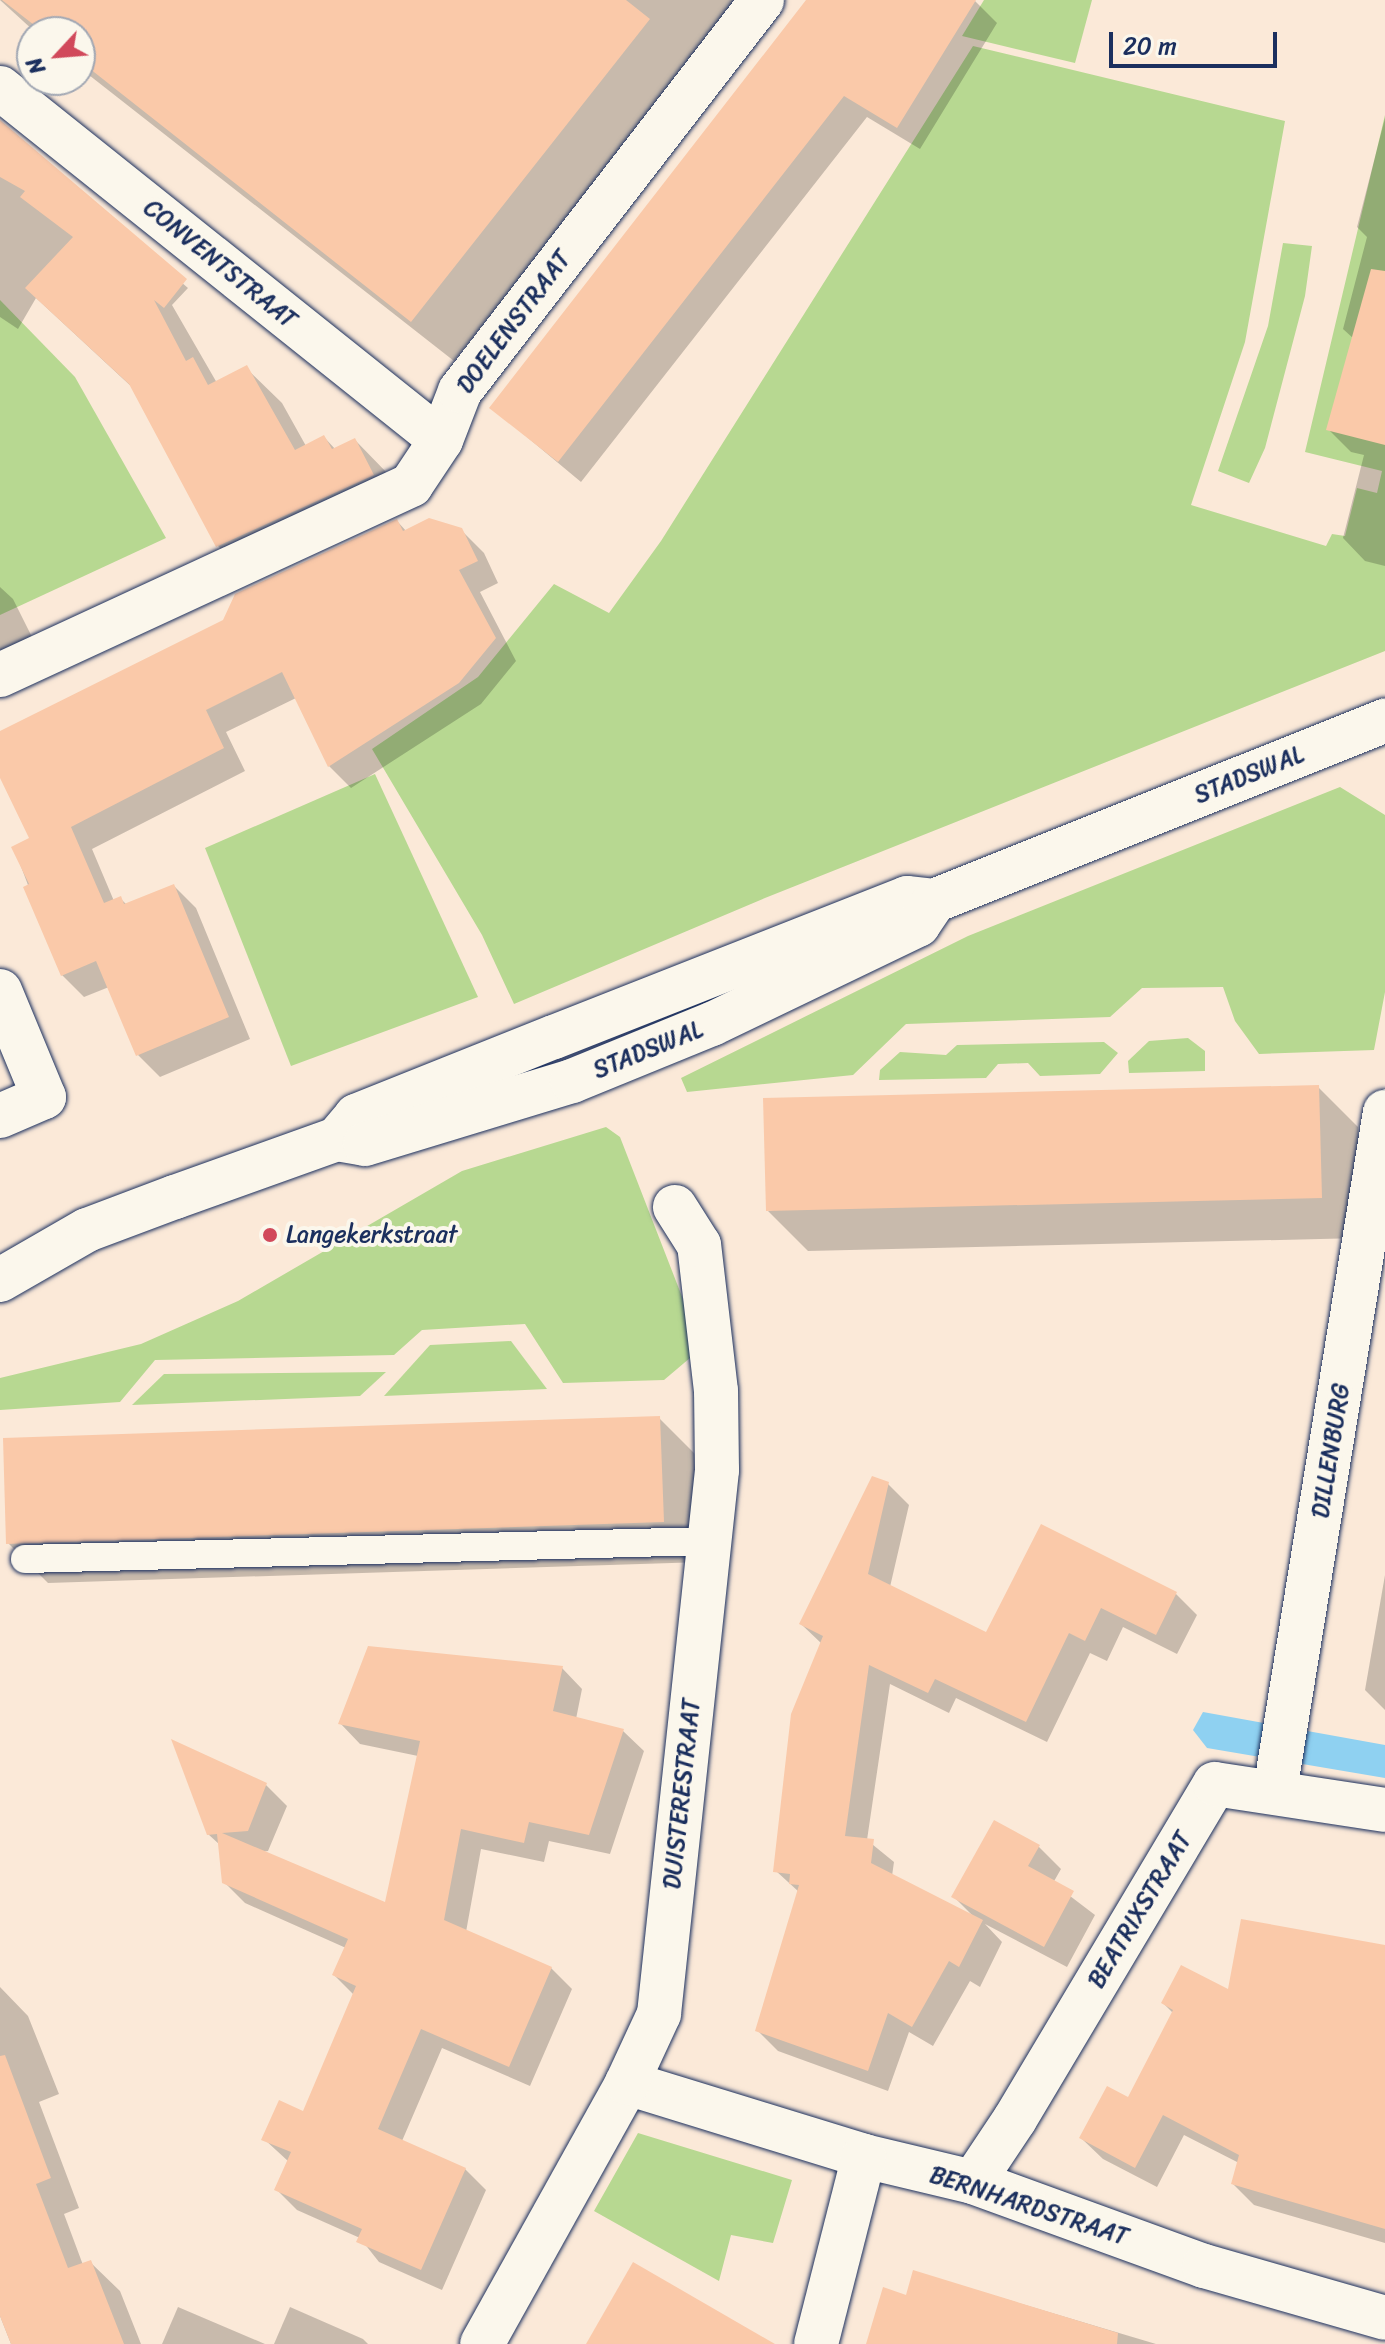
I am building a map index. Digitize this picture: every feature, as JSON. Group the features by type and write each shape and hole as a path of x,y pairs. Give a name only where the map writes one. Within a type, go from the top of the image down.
{"street":[{"name":"DOELENSTRAAT","path":"0,675 411,485 441,440 460,391 762,0"},
{"name":"CONVENTSTRAAT","path":"0,88 441,440"},
{"name":"STADSWAL","path":"0,1280 87,1230 337,1139 365,1144 572,1081 712,1024 918,925 934,901 1385,721"},
{"path":"0,991 44,1097 0,1116"},
{"name":"DILLENBURG","path":"1281,1760 1385,1112"},
{"name":"DUISTERESTRAAT","path":"482,2344 627,2083 659,2014 717,1470 716,1391 699,1245 675,1207"},
{"name":"STADSWAL","path":"0,1245 87,1230"},
{"name":"BEATRIXSTRAAT","path":"973,2182 1015,2119 1215,1784 1281,1760 1385,1810"},
{"name":"BERNHARDSTRAAT","path":"627,2083 864,2156 973,2182 1204,2266 1385,2318"},
{"path":"816,2344 864,2156"}],"lane":[{"path":"25,1559 709,1541"}],"green space":[{"path":"984,0 1092,0 1075,63 962,36"},
{"path":"973,46 1285,121 1245,342 1191,505 1326,546 1332,534 1345,536 1357,488 1377,493 1382,471 1305,452 1385,115 1385,651 765,898 514,1004 482,935 372,749 478,677 554,584 609,613 661,541"},
{"path":"1283,243 1312,246 1305,296 1265,448 1249,483 1218,471 1268,326"},
{"path":"0,300 75,377 166,538 0,615"},
{"path":"375,774 478,997 291,1066 205,848"},
{"path":"1340,787 1385,815 1385,992 1374,1050 1259,1054 1235,1021 1223,987 1142,988 1110,1017 906,1024 853,1075 687,1092 681,1078 968,936"},
{"path":"1188,1038 1205,1051 1205,1071 1129,1073 1128,1061 1149,1041"},
{"path":"1104,1042 1118,1053 1100,1074 1040,1076 1028,1063 998,1064 986,1078 879,1080 880,1070 900,1052 946,1055 957,1045"},
{"path":"606,1127 620,1137 688,1312 690,1358 664,1380 563,1383 525,1324 422,1330 394,1355 155,1360 120,1402 0,1410 0,1378 141,1344 238,1301 462,1171"},
{"path":"511,1341 547,1389 384,1396 430,1345"},
{"path":"386,1372 360,1396 132,1405 164,1374"},
{"path":"638,2133 792,2180 773,2243 731,2235 719,2281 594,2211"}],"water":[{"path":"1203,1712 1385,1745 1385,1778 1207,1748 1193,1730"}],"building":[{"path":"2,0 626,0 650,19 411,322 96,74 96,16 22,16"},
{"path":"806,0 976,0 897,128 844,96 558,462 489,408"},
{"path":"0,120 187,279 164,308 154,300 186,361 193,357 208,385 247,365 295,450 324,435 332,449 355,438 374,475 216,547 129,384 25,288 73,237 20,197 25,191 0,177"},
{"path":"1371,269 1385,271 1385,445 1326,430"},
{"path":"429,518 462,528 478,561 459,570 496,638 459,683 328,767 282,672 206,710 224,748 71,827 104,903 121,896 124,904 174,884 229,1017 136,1056 96,961 61,976 23,887 29,884 11,847 29,838 0,778 0,731 223,620 235,594 397,519 403,531"},
{"path":"1319,1085 1322,1198 766,1211 763,1098"},
{"path":"660,1416 664,1522 6,1544 3,1438"},
{"path":"872,1476 889,1482 868,1574 986,1632 1041,1524 1177,1592 1156,1635 1101,1608 1085,1641 1069,1633 1026,1722 935,1679 928,1693 869,1665 845,1836 874,1839 871,1863 983,1920 959,1967 949,1961 912,2027 888,2013 868,2071 755,2031 799,1885 789,1884 790,1874 773,1872 791,1714 823,1636 799,1624"},
{"path":"368,1646 563,1666 553,1711 624,1729 589,1835 529,1822 524,1843 461,1829 444,1920 552,1967 509,2067 421,2029 378,2129 466,2168 421,2270 356,2242 362,2229 274,2190 291,2152 261,2140 279,2100 303,2111 356,1986 332,1975 348,1939 222,1883 217,1834 207,1835 171,1739 267,1783 248,1831 222,1833 385,1902 420,1741 338,1724"},
{"path":"994,1820 1040,1845 1028,1866 1074,1891 1044,1947 951,1897"},
{"path":"1241,1919 1385,1945 1385,2229 1231,2184 1239,2155 1163,2115 1135,2168 1079,2138 1107,2086 1128,2097 1173,2010 1161,2003 1181,1965 1228,1989"},
{"path":"5,2055 51,2178 36,2184 68,2268 91,2260 124,2344 11,2344 0,2316 0,2056"},
{"path":"633,2262 775,2344 586,2344"},
{"path":"913,2270 1118,2333 1117,2344 866,2344 883,2287 906,2295"}],"place":[{"name":"Langekerkstraat","path":"270,1235"}]}
